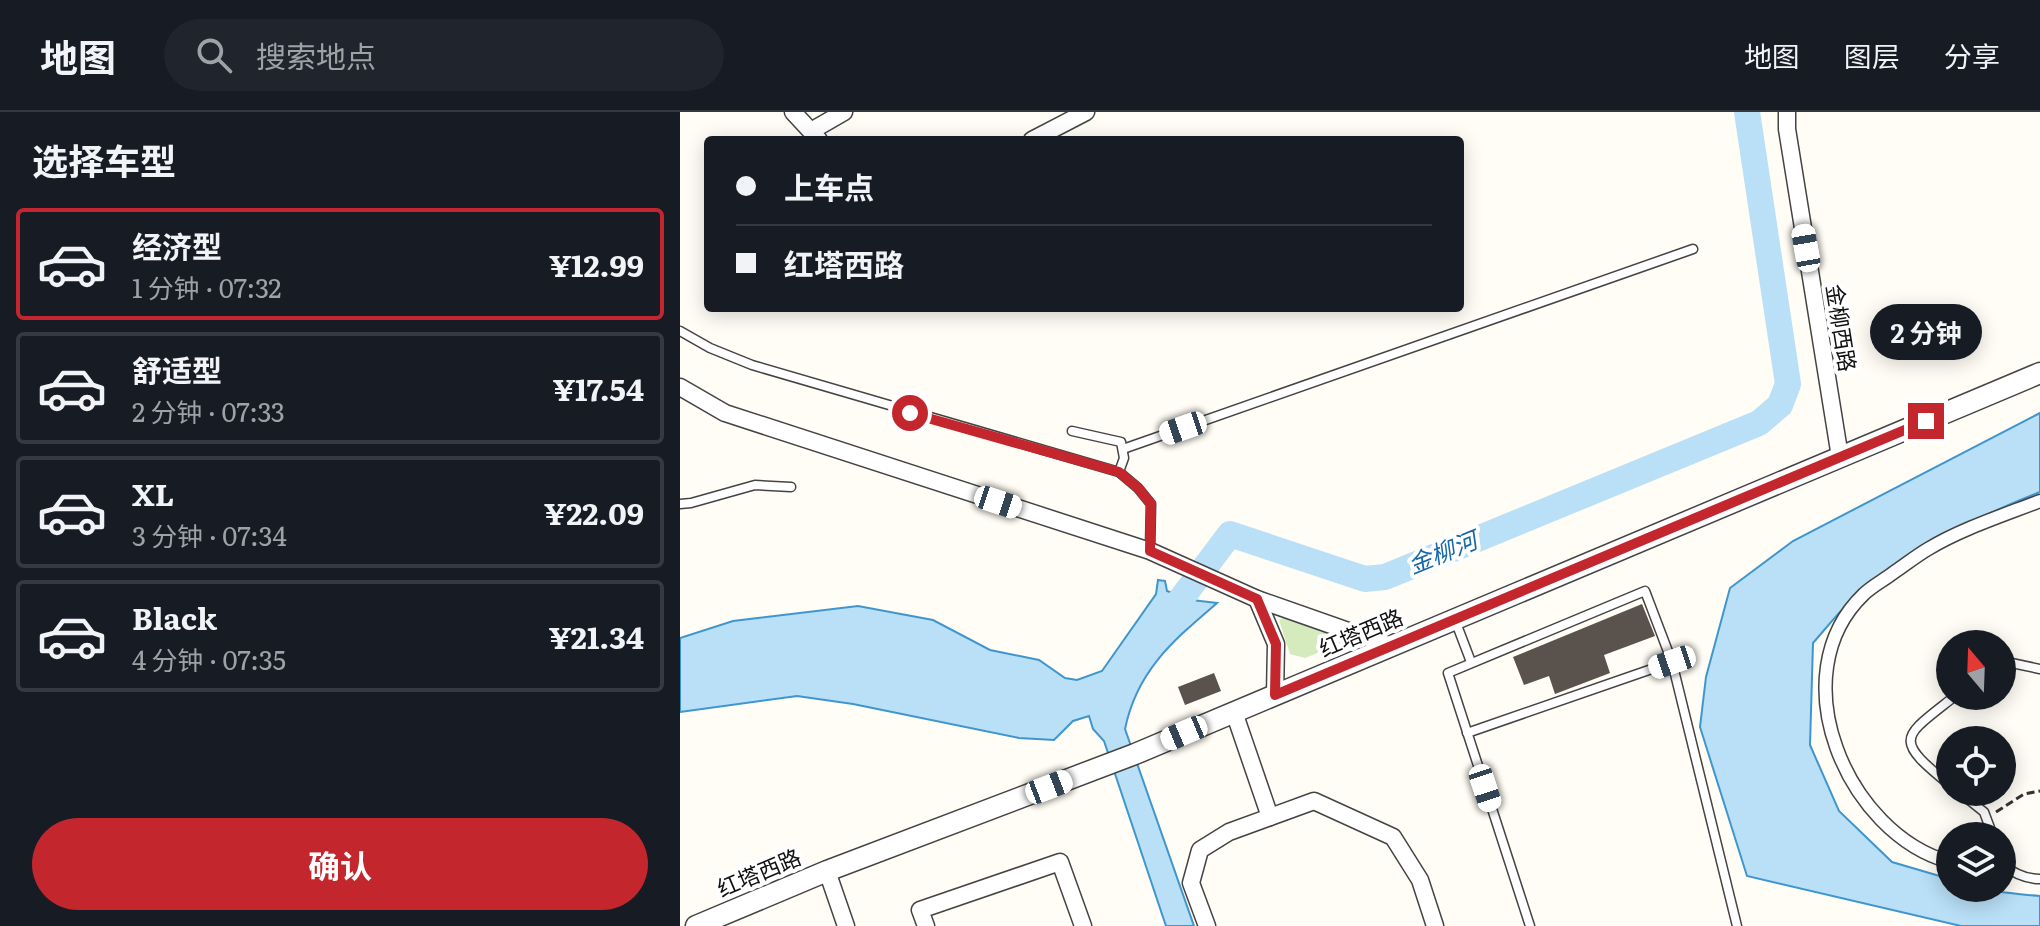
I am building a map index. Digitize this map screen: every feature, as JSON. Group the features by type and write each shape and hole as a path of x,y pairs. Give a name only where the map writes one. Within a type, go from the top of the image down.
{"street":[{"path":"793,112 815,135 844,112"},
{"path":"1040,136 1086,112"},
{"name":"金柳西路","path":"1787,112 1789,145 1840,457"},
{"name":"红塔西路","path":"696,926 827,871 1135,754 2040,373"},
{"path":"680,387 725,413 1150,551 1257,599 1391,646"},
{"path":"1936,858 1895,833 1862,796 1847,773 1836,748 1824,699 1829,648 1835,633 1863,594 1931,548 2040,501"},
{"path":"1257,599 1276,644 1275,695"},
{"path":"1234,712 1270,817"},
{"path":"1207,926 1191,883 1200,850 1229,832 1314,801 1393,837 1420,880 1435,926"},
{"path":"926,926 920,910 1060,862 1083,926"},
{"path":"827,871 846,926"}],"lane":[{"path":"1123,449 1693,249"},
{"path":"680,331 710,348 752,365 1119,472 1151,504 1150,551"},
{"path":"1072,431 1121,442 1123,449 1119,472"},
{"path":"680,504 755,485 791,487"},
{"path":"1530,926 1448,673 1645,591 1672,662 1737,926"},
{"path":"1455,619 1471,662"},
{"path":"1467,733 1672,662"},
{"path":"2016,664 2040,669"},
{"path":"1936,774 1917,758 1911,749 1910,737 1914,729 1938,710"},
{"path":"1976,806 1984,812 1988,822"},
{"path":"2016,873 2030,879 2040,879"}],"path":[{"path":"1987,819 2009,802 2040,791"}],"green space":[{"path":"1283,618 1341,634 1342,643 1305,658 1290,654 1279,620"}],"water":[{"path":"2040,413 2040,492 1970,522 1904,559 1856,595 1813,643 1810,745 1839,811 1892,862 1936,875 1936,902 2016,902 2016,893 2040,896 2040,926 1961,926 1747,876 1700,727 1706,677 1730,588 1793,541"},
{"path":"1158,580 1165,581 1167,591 1192,600 1217,603 1172,644 1148,673 1138,690 1125,729 1194,926 1166,926 1104,741 1093,729 1089,716 1073,721 1054,740 1019,738 853,704 797,696 680,712 680,638 733,621 858,606 933,620 990,650 1039,660 1065,678 1077,680 1102,671 1156,594"}],"building":[{"path":"1642,604 1655,636 1604,655 1610,673 1555,694 1549,676 1524,685 1513,657"},
{"path":"1214,673 1221,691 1185,705 1178,687"}],"waterway":[{"name":"金柳河","path":"1163,623 1230,534 1365,579 1385,577 1759,423 1780,405 1788,384 1747,112"}],"route":[{"path":"910,413 1119,472 1151,504 1150,551 1257,599 1276,644 1275,695 1926,421"}]}
